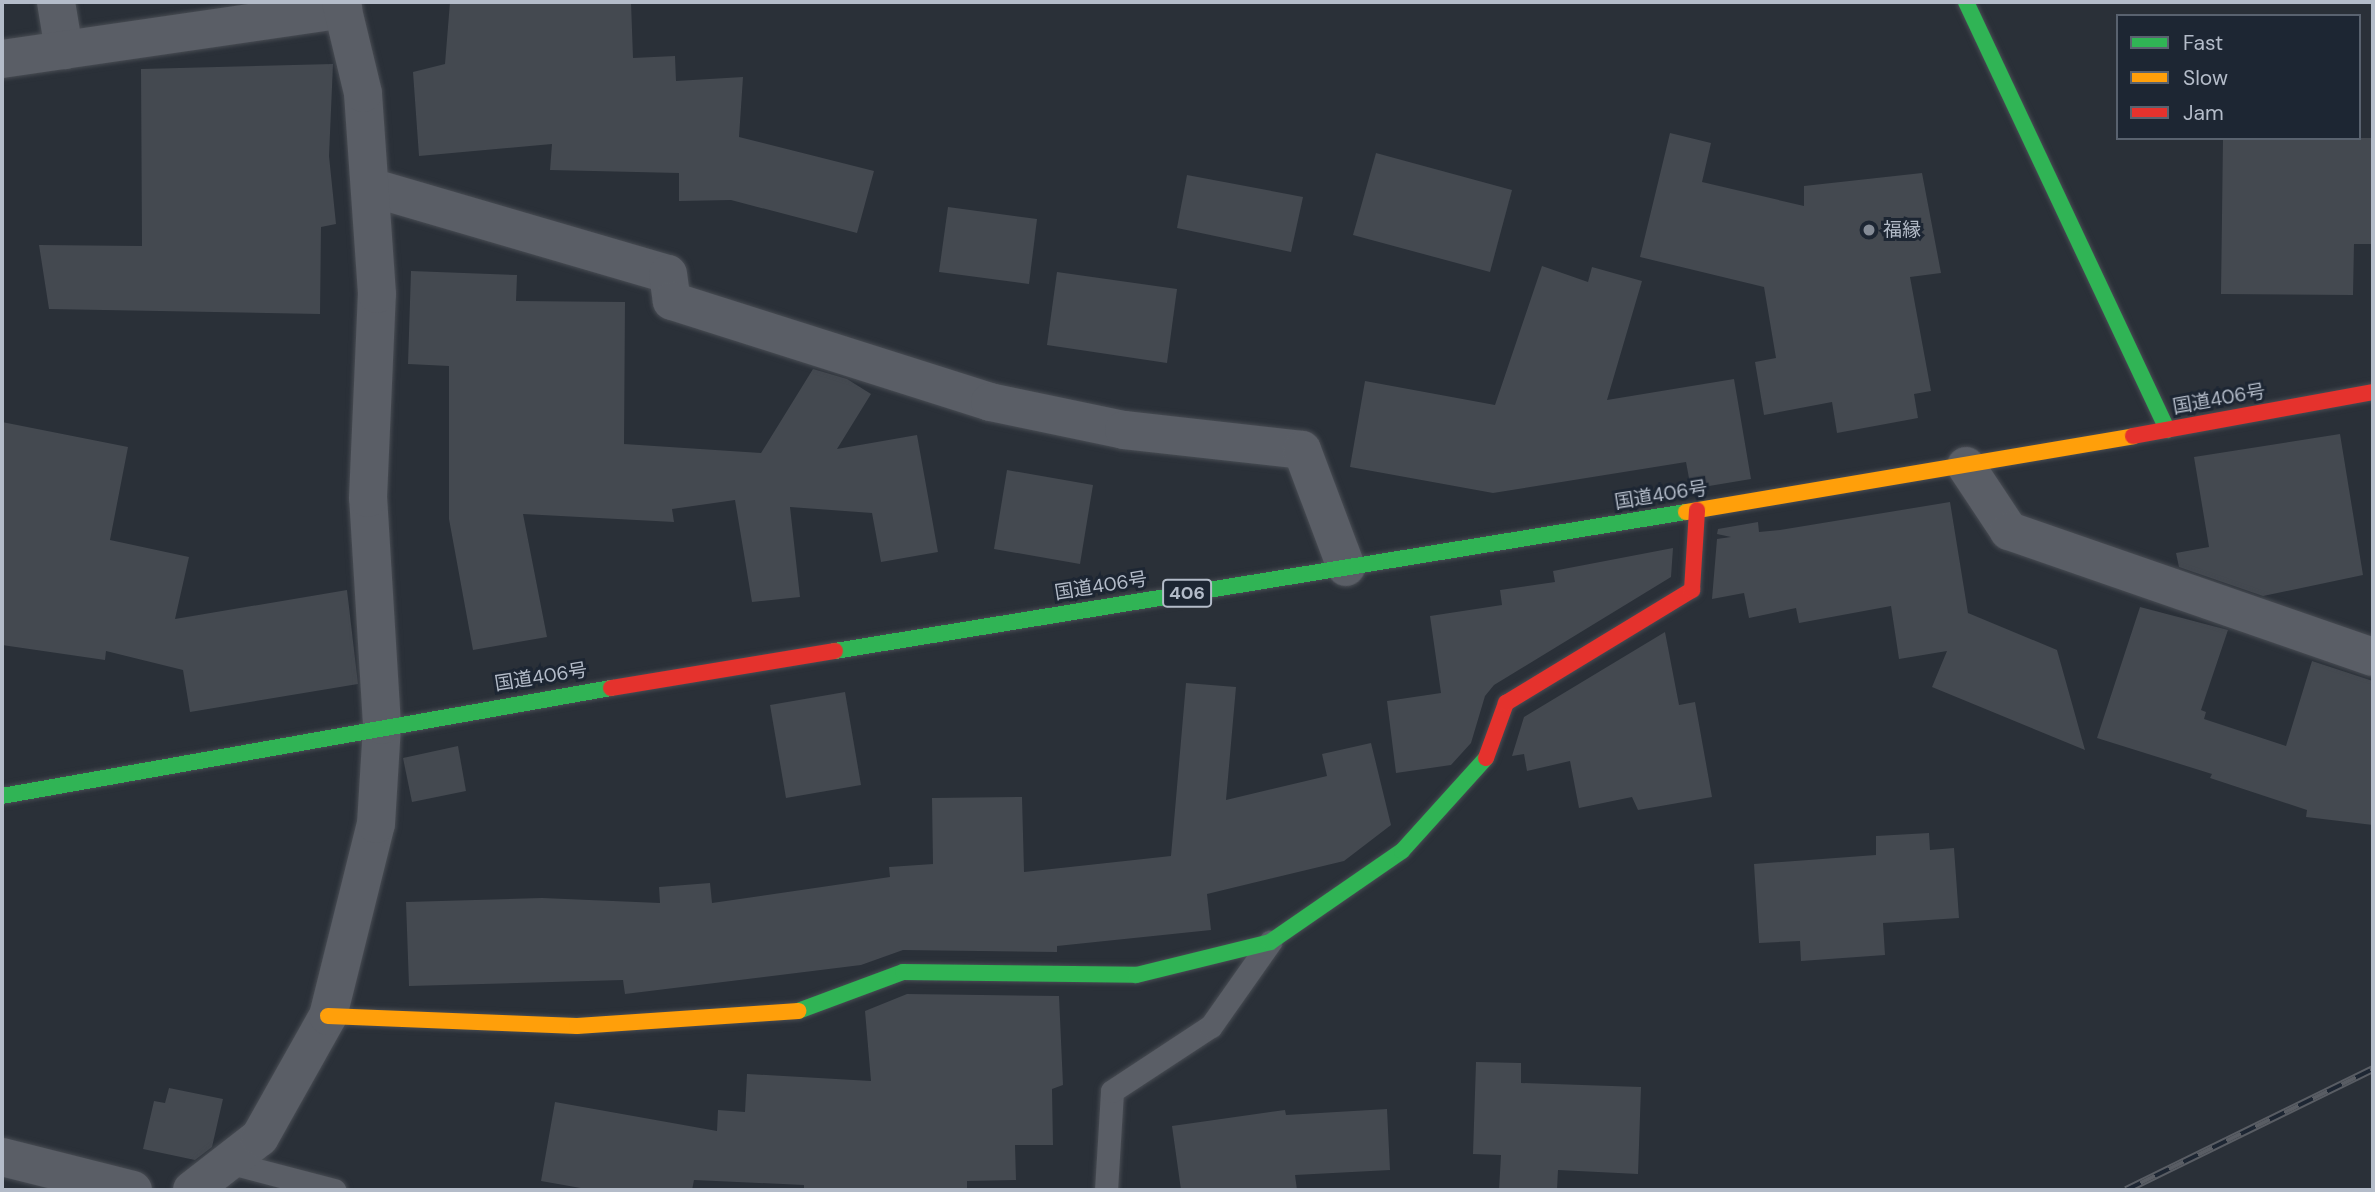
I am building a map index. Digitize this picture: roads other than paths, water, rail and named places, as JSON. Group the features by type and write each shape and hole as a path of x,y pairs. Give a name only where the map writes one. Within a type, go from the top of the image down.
{"main road":[{"path":"1966,2 2167,430"},
{"name":"国道406号","path":"2,796 382,725 1966,466 2373,392"},
{"path":"328,1016 577,1026 804,1011 903,972 1136,975 1270,942 1402,851 1489,754 1506,703 1692,590 1697,510"}],"street":[{"path":"56,2 64,50"},
{"path":"2,59 342,5 363,93 377,294 369,498 382,725 376,824 328,1016 260,1137 192,1190"},
{"path":"370,187 668,274 672,301 990,402 1124,430 1302,450 1346,567"},
{"path":"1966,466 2009,531 2373,657"},
{"path":"2,1157 133,1190"}],"lane":[{"path":"1106,1190 1112,1091 1211,1026 1270,942"},
{"path":"227,1163 334,1190"}],"railway":[{"path":"2126,1190 2373,1069"}],"place":[{"name":"福縁","path":"1869,230"}]}
